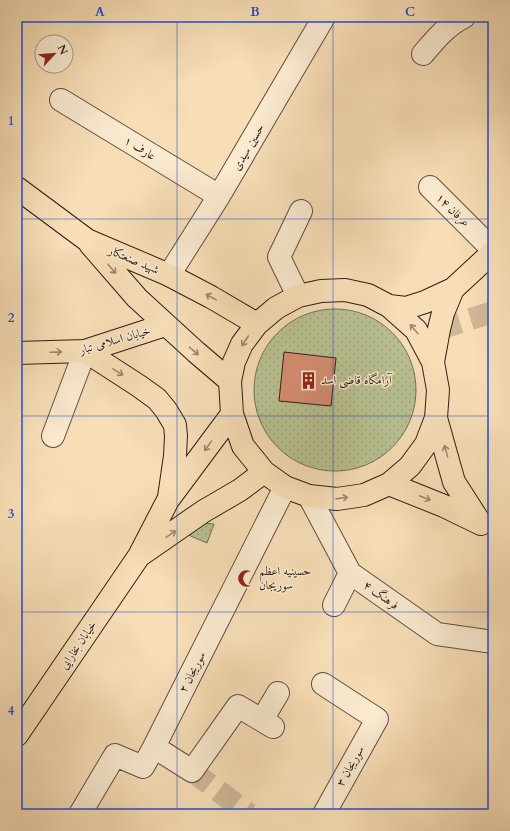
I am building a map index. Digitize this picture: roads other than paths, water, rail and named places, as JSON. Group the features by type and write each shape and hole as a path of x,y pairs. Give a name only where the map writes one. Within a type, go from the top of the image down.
{"main road":[{"name":"شهید صنعتکار","path":"17,188 87,240 168,275 257,324"},
{"path":"87,240 137,298 230,381"},
{"path":"390,306 416,330 433,362 438,390 436,418 426,444 410,466 389,484 364,495 336,499 310,496 286,487 264,472 243,446 232,414 230,381 234,362 242,344 257,324 276,308 298,296 321,290 345,290 368,296 390,306 406,308 425,302 453,289 493,251"},
{"path":"433,362 443,313 453,289"},
{"name":"خیابان اسلامی تبار","path":"17,353 85,351 166,325"},
{"path":"85,351 157,398 175,425 175,456 168,500"},
{"name":"خیابان بخارایی","path":"17,735 139,556 168,500 232,414"},
{"path":"436,418 454,482 487,529"},
{"name":"خیابان بخارایی","path":"139,556 204,511 240,490 264,472"},
{"path":"389,484 444,506 487,529"}],"street":[{"name":"حسین سیدی","path":"168,275 219,196 324,17"},
{"path":"423,54 444,31 457,20 464,17"},
{"name":"عارف ۱","path":"61,100 219,196"},
{"name":"عرفان ۱۴","path":"430,187 493,251"},
{"path":"298,296 279,256 301,212"},
{"path":"53,436 85,351"},
{"name":"سوریجان ۲","path":"80,814 115,754 143,767 286,487"},
{"name":"فرهنگ ۴","path":"310,496 350,573 437,634 493,642"},
{"path":"334,605 350,573"},
{"name":"سوریجان ۳","path":"323,684 377,719 324,814"},
{"path":"154,747 192,771 238,706 267,724 278,693"}],"tunnel":[{"path":"439,329 493,312"},
{"path":"192,771 249,814"}],"place":[{"name":"آرامگاه قاضی اسد","path":"308,380"},
{"name":"حسینیه اعظم سوریجان","path":"246,578"}]}
